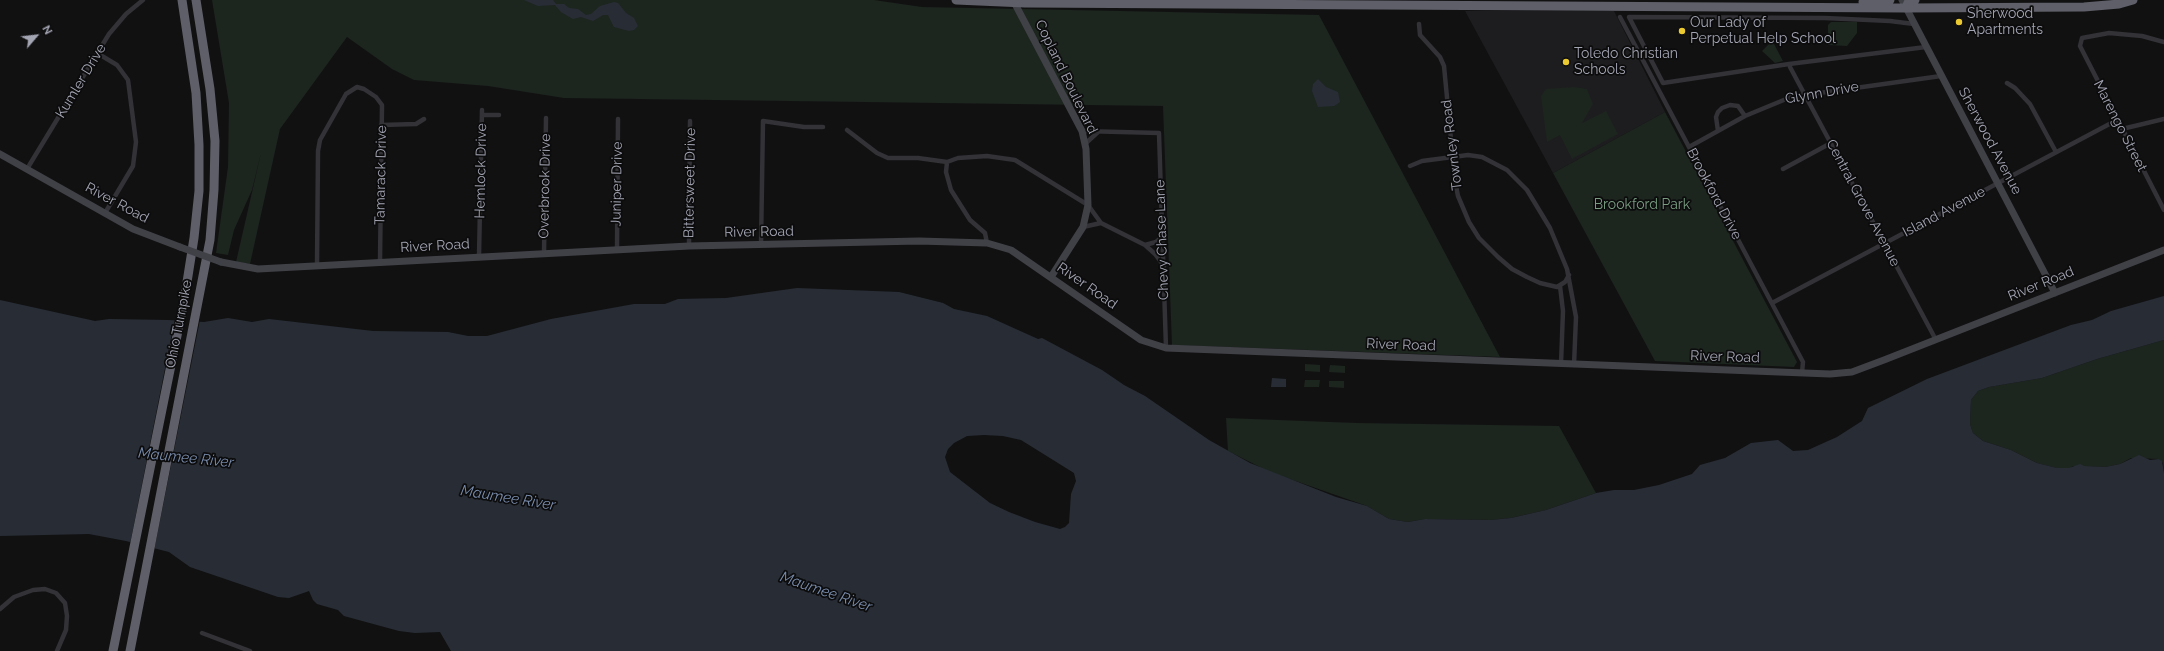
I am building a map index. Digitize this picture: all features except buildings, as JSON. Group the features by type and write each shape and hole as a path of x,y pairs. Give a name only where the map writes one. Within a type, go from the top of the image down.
{"highway":[{"name":"Ohio Turnpike","path":"113,651 184,301 199,191 199,145 196,93 182,0"},
{"name":"Ohio Turnpike","path":"130,651 210,240 214,190 215,141 210,89 196,0"},
{"path":"956,0 1800,7 1904,4 2084,7 2119,4 2133,0"},
{"path":"1800,7 1890,0"},
{"path":"1904,4 1915,0"}],"street":[{"name":"Kumler Drive","path":"27,170 109,34 126,14 143,0"},
{"name":"Copland Boulevard","path":"1015,1 1082,131 1088,162 1088,205 1083,227 1051,277"},
{"name":"Sherwood Avenue","path":"1904,4 2055,293"},
{"name":"Brookford Drive","path":"1620,17 1803,362 1802,373"},
{"path":"1914,24 1890,21 1825,18 1629,17 1663,83 1788,64 1926,47"},
{"name":"Townley Road","path":"1419,24 1420,35 1440,57 1444,66 1452,157 1458,196 1469,222 1479,238 1512,269 1540,284 1557,287 1560,286"},
{"name":"Marengo Street","path":"2164,42 2142,36 2100,33 2081,40 2080,46 2085,59 2164,210"},
{"path":"98,53 117,65 128,80 136,142 133,166 105,213"},
{"name":"Central Grove Avenue","path":"1790,67 1936,340"},
{"name":"Glynn Drive","path":"1688,147 1745,116 1775,102 1805,94 1941,76"},
{"path":"2008,83 2015,88 2030,104 2056,152"},
{"name":"Tamarack Drive","path":"317,266 318,150 320,140 346,94 357,87 370,93 380,101 382,105 380,262"},
{"path":"1718,131 1717,114 1722,108 1730,105 1738,106 1745,116"},
{"name":"Hemlock Drive","path":"479,257 482,112 499,115"},
{"name":"Overbrook Drive","path":"544,254 546,118"},
{"path":"382,125 416,124 424,119"},
{"name":"Juniper Drive","path":"617,250 618,119"},
{"path":"2122,129 2164,119"},
{"name":"Bittersweet Drive","path":"689,246 690,120"},
{"name":"Island Avenue","path":"1772,304 2117,120"},
{"path":"761,244 763,121 804,127 823,127"},
{"path":"846,130 884,157 918,158 947,162 971,156 1007,157 1022,163 1060,189 1088,205 1101,223 1145,245 1155,254 1164,266"},
{"path":"1082,131 1099,132"},
{"path":"1085,144 1099,132"},
{"name":"Chevy Chase Lane","path":"1099,132 1158,133 1166,348"},
{"path":"1783,169 1831,143"},
{"name":"River Road","path":"0,154 133,228 221,262 258,269 689,246 919,241 987,243 1011,250 1141,340 1166,348 1830,374 1852,372 2164,250"},
{"path":"1410,166 1422,161 1468,155 1482,157 1496,163 1516,178 1534,201 1550,228 1568,275 1576,317 1574,364"},
{"path":"947,162 946,172 950,190 966,215 985,233 987,243"},
{"path":"1083,227 1101,223"},
{"path":"1145,245 1156,242 1163,236"},
{"path":"1561,364 1563,311 1560,286 1565,282 1568,275"},
{"path":"0,609 14,597 33,590 45,589 56,593 65,603 67,616 66,630 57,651"},
{"path":"202,633 250,651"}],"shaded area":[{"name":"Toledo Christian Schools","path":"1465,11 1614,11 1665,112 1553,173"}],"green space":[{"path":"212,0 874,0 922,7 1319,15 1500,357 1172,345 1163,106 564,98 488,86 414,80 392,69 347,37 280,129 250,264 236,262 261,153 252,190 234,230 228,255 216,253 228,167 229,103"},
{"path":"1831,22 1857,22 1857,33 1847,46 1828,45 1828,25"},
{"path":"1769,44 1774,44 1783,61 1775,63 1762,51"},
{"path":"1575,87 1587,89 1593,104 1582,123 1606,111 1618,134 1572,159 1560,135 1547,142 1541,96 1546,89"},
{"name":"Brookford Park","path":"1665,112 1797,362 1794,367 1655,361 1553,173"},
{"path":"2164,340 2164,473 2163,463 2159,459 2131,458 2120,464 2105,467 2073,466 2069,469 2057,468 2037,463 2011,450 1983,441 1973,433 1970,424 1971,400 1978,391 1989,387 2042,378 2097,359"},
{"path":"1305,364 1320,365 1320,372 1305,371"},
{"path":"1330,365 1345,366 1345,373 1329,372"},
{"path":"1305,380 1320,380 1319,387 1304,387"},
{"path":"1329,381 1344,381 1344,388 1329,387"},
{"path":"1226,418 1357,423 1559,426 1596,493 1546,510 1511,518 1490,520 1425,519 1408,522 1389,519 1367,506 1270,472 1228,451"}],"water":[{"path":"524,0 553,0 556,4 564,4 569,8 578,9 586,15 591,14 600,6 614,2 618,3 626,13 634,18 638,26 634,30 629,31 614,27 608,15 603,15 593,21 581,17 573,19 561,12 555,5 538,6"},
{"path":"1318,79 1326,87 1338,92 1340,102 1334,106 1318,107 1312,91 1313,84"},
{"name":"Maumee River","path":"797,288 899,292 943,303 954,309 987,316 1038,339 1042,338 1102,370 1124,385 1145,396 1209,440 1250,463 1336,497 1367,506 1389,519 1408,522 1425,519 1490,520 1511,518 1546,510 1596,493 1614,490 1634,490 1659,485 1692,474 1700,465 1725,458 1751,443 1778,440 1793,451 1808,450 1837,437 1862,421 1868,408 1927,379 2071,325 2092,320 2111,311 2164,296 2164,340 2097,359 2042,378 1989,387 1978,391 1971,400 1970,424 1973,433 1983,441 2011,450 2037,463 2057,468 2069,468 2080,464 2084,466 2105,467 2120,464 2139,455 2150,460 2159,459 2162,461 2164,473 2164,651 451,651 440,632 415,633 399,631 344,616 338,610 317,604 313,600 309,591 289,598 278,597 190,567 169,552 126,541 89,534 0,536 0,300 95,321 109,319 204,322 228,318 252,322 269,319 373,331 448,332 468,336 487,336 551,319 634,304 665,304 678,299 726,298","holes":["967,436 1003,436 1021,440 1074,473 1076,481 1071,494 1069,523 1065,527 1060,529 1035,522 990,503 950,472 945,457 948,449 954,443"]},
{"path":"1272,378 1286,379 1286,387 1271,387"}],"pier":[{"path":"175,318 200,320 154,551 130,544"}],"place":[{"name":"Sherwood Apartments","path":"1959,22"},
{"name":"Our Lady of Perpetual Help School","path":"1682,31"},
{"name":"Toledo Christian Schools","path":"1566,62"}]}
